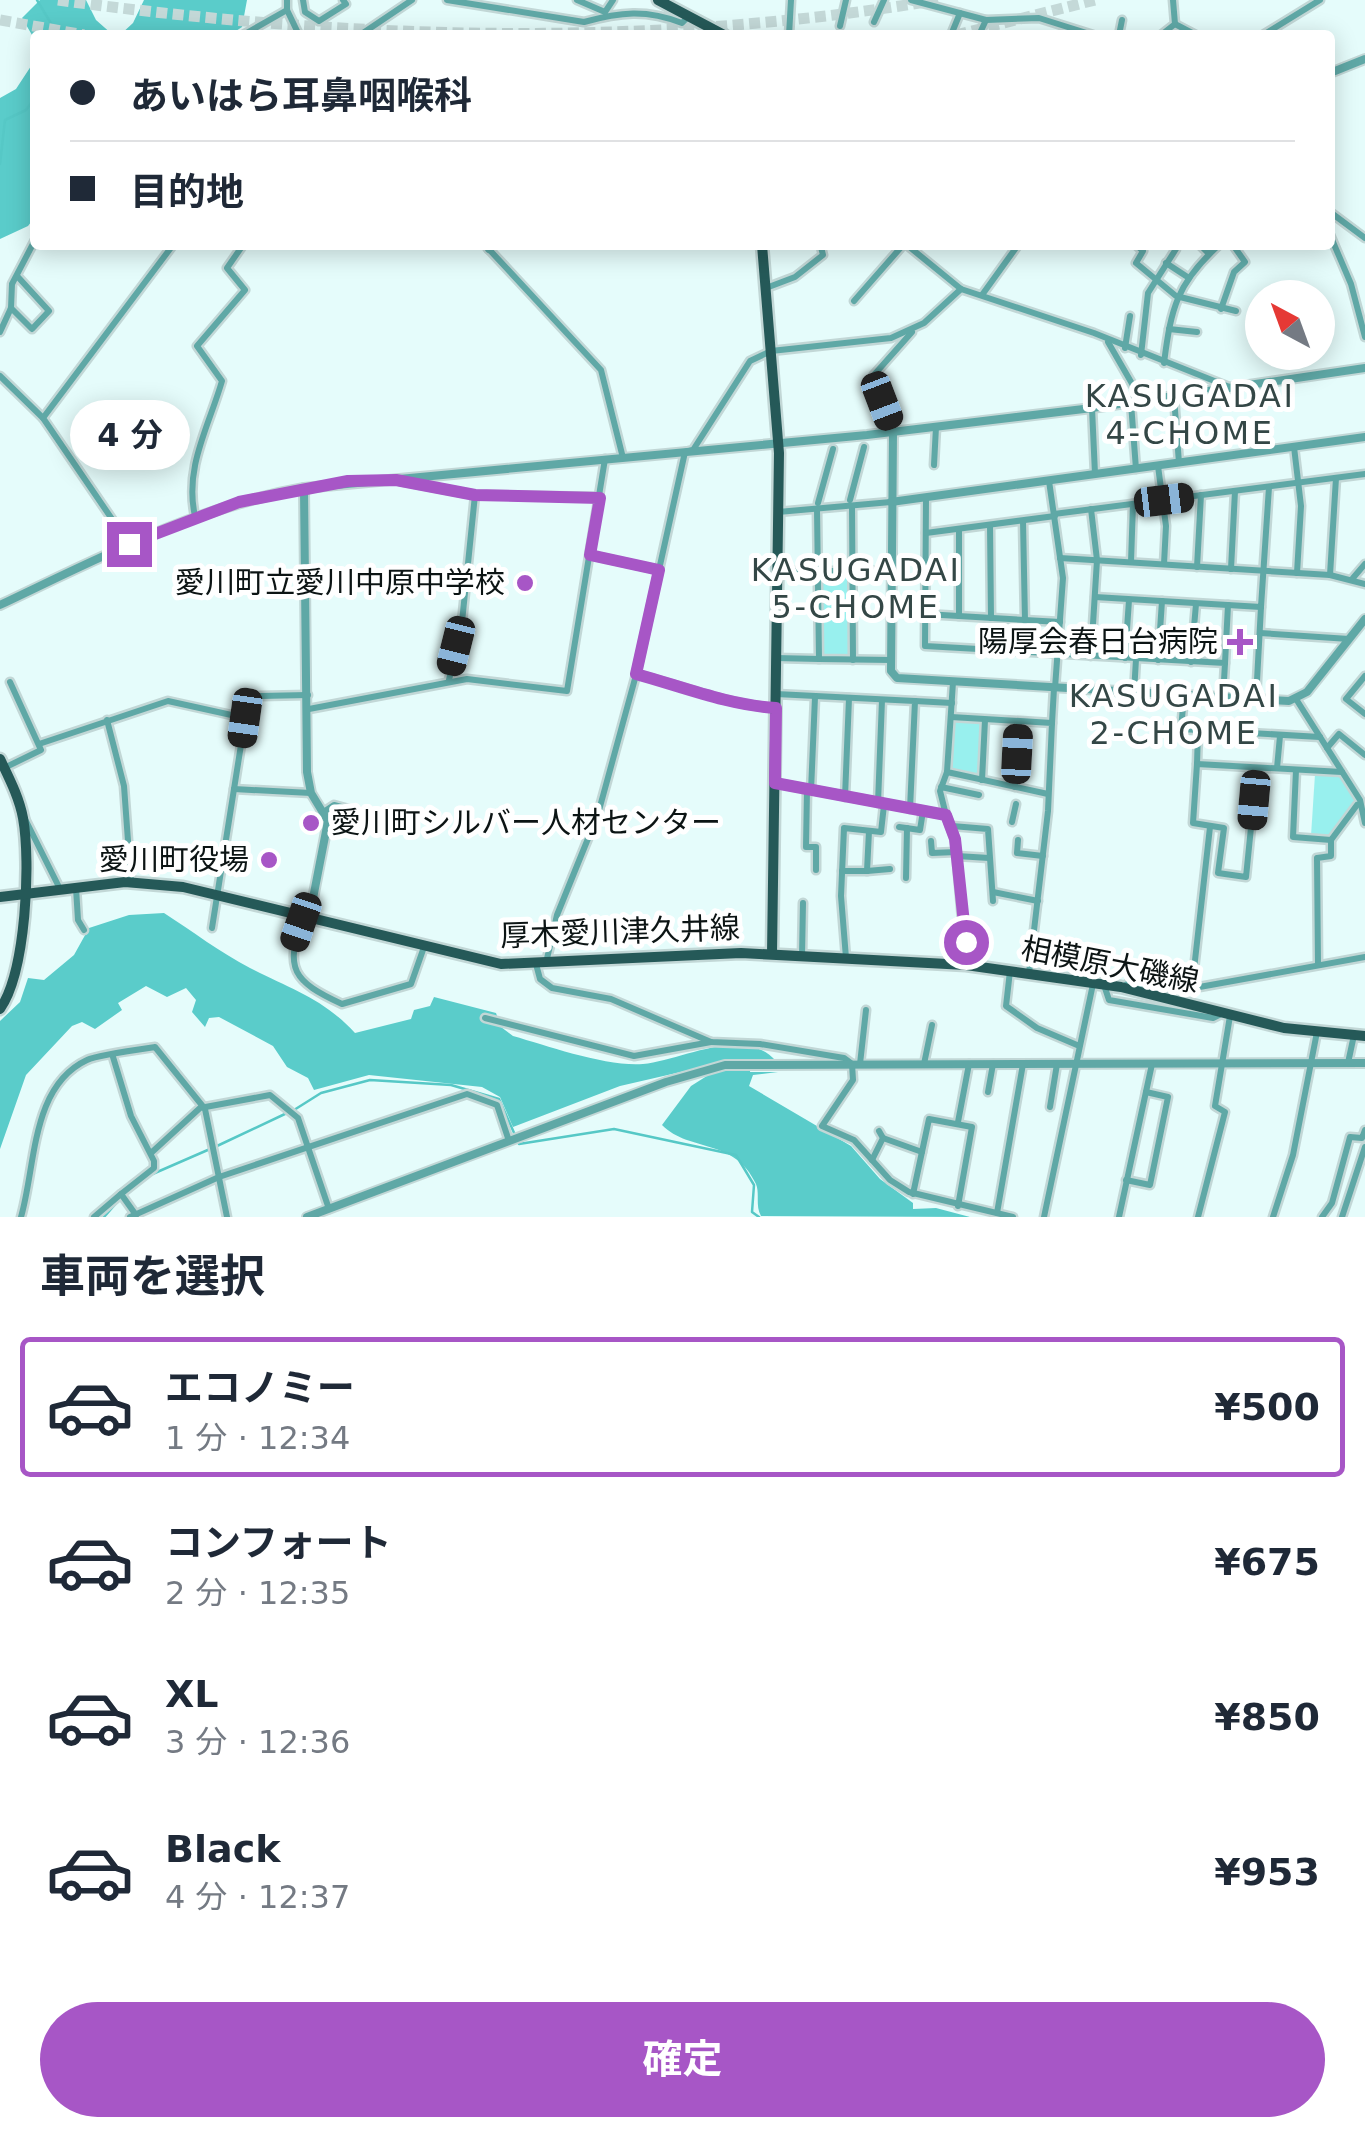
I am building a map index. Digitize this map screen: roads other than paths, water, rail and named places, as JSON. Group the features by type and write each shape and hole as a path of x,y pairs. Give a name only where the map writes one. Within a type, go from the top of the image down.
{"main road":[{"path":"658,0 671,3 714,30"},
{"path":"762,250 779,444 772,954"},
{"path":"0,1009 20,962 24,894 23,815 2,764"},
{"name":"厚木愛川津久井線","path":"0,897 131,882 220,894 501,964 772,954"},
{"name":"相模原大磯線","path":"772,954 1010,970 1121,987 1226,1015 1359,1036"}],"street":[{"path":"288,0 297,30"},
{"path":"303,0 305,12"},
{"path":"253,30 289,13 305,12 319,21 346,4 343,0"},
{"path":"367,30 412,0"},
{"path":"447,0 584,22 605,12 613,0"},
{"path":"577,0 605,12 648,12 682,23 688,17"},
{"path":"790,0 790,30"},
{"path":"832,16 841,22 846,0"},
{"path":"874,22 884,0"},
{"path":"912,0 986,20 1039,18 1073,30"},
{"path":"1173,0 1175,24"},
{"path":"1271,30 1320,0"},
{"path":"1299,12 1306,24"},
{"path":"953,30 960,13"},
{"path":"981,30 986,20"},
{"path":"1120,30 1122,20"},
{"path":"1168,30 1175,24"},
{"path":"1175,24 1186,30"},
{"path":"1335,71 1365,59"},
{"path":"1335,215 1363,233"},
{"path":"1335,247 1351,284 1365,337"},
{"path":"0,332 11,308 12,284 30,250"},
{"path":"43,418 168,250"},
{"path":"195,516 192,463 210,426 222,381 197,346 244,290 228,268 240,250"},
{"path":"493,250 601,370 623,458"},
{"path":"765,289 795,278 823,255 822,250"},
{"path":"854,301 900,250"},
{"path":"911,250 961,289 1233,389"},
{"path":"982,296 1014,250"},
{"path":"1140,250 1136,263 1155,283 1176,296 1236,312"},
{"path":"1140,355 1148,292 1175,250"},
{"path":"1205,250 1208,253"},
{"path":"1164,363 1176,296 1212,250"},
{"path":"1221,309 1234,272 1245,262 1236,250"},
{"path":"1166,263 1189,278"},
{"path":"11,308 35,332 50,308 18,277"},
{"path":"961,289 912,330 872,376 893,432 890,660 891,671 897,678 1296,700 1365,620"},
{"path":"1125,348 1130,316"},
{"path":"1169,328 1197,332"},
{"path":"685,452 693,450 750,361 771,351 875,342 912,330"},
{"path":"1107,340 1142,401"},
{"path":"0,604 195,516 304,488 893,432 1131,403 1365,368"},
{"path":"0,376 43,418 101,496 129,544"},
{"path":"1174,397 1179,463"},
{"path":"1131,403 1136,468"},
{"path":"1092,408 1094,474"},
{"path":"934,465 936,427"},
{"path":"778,512 926,498 1365,437"},
{"path":"853,660 851,503 864,447"},
{"path":"1294,447 1298,483 1297,573"},
{"path":"819,658 817,506 833,449"},
{"path":"685,452 636,674 598,814 556,915 540,979 552,988 611,999 711,1042"},
{"path":"309,709 449,680 567,692 605,459"},
{"path":"1158,466 1164,500 1164,564"},
{"path":"926,534 1365,474"},
{"path":"1330,575 1336,478"},
{"path":"396,480 475,495 600,498"},
{"path":"1029,973 1049,794 1060,622 1060,558 1049,481"},
{"path":"1256,700 1269,487"},
{"path":"304,488 311,793 324,811 328,832 306,918 293,949 296,973 307,986 340,1003 412,984 424,946"},
{"path":"1230,568 1235,491"},
{"path":"449,680 462,622 475,495"},
{"path":"1197,567 1201,495"},
{"path":"926,498 925,646 1225,664"},
{"path":"1131,563 1133,504"},
{"path":"1091,509 1097,560 1091,656"},
{"path":"1023,520 1025,621"},
{"path":"990,525 991,618"},
{"path":"958,529 959,616"},
{"path":"590,555 659,570"},
{"path":"1060,558 1330,575 1365,584"},
{"path":"1353,578 1365,564"},
{"path":"778,571 890,571"},
{"path":"1095,597 1261,607"},
{"path":"1125,658 1128,599"},
{"path":"1158,660 1162,602"},
{"path":"1191,662 1196,604"},
{"path":"1223,698 1228,605"},
{"path":"925,614 1060,622"},
{"path":"1260,633 1349,639"},
{"path":"776,658 890,660"},
{"path":"1134,693 1136,659"},
{"path":"636,674 717,695 734,705 776,708"},
{"path":"1365,676 1346,699 1365,714"},
{"path":"2,764 41,750 10,682"},
{"path":"953,682 948,772 941,787 956,854 966,965"},
{"path":"776,694 952,703"},
{"path":"212,928 248,704 260,696 309,695"},
{"path":"814,696 806,846 819,847 816,870"},
{"path":"1184,696 1181,729 1320,738"},
{"path":"845,797 849,698"},
{"path":"846,958 844,828 881,832 882,700"},
{"path":"1296,700 1361,800 1365,823"},
{"path":"39,744 168,701 245,718"},
{"path":"910,810 915,701"},
{"path":"952,717 1052,723"},
{"path":"107,720 124,786 131,882"},
{"path":"982,780 985,720"},
{"path":"1015,787 1019,722"},
{"path":"1198,731 1193,823 1224,828 1218,873 1246,877 1256,768"},
{"path":"1327,748 1339,734 1365,755"},
{"path":"1278,768 1280,736"},
{"path":"1197,764 1342,772"},
{"path":"1296,770 1293,837 1330,840"},
{"path":"948,772 1049,794"},
{"path":"775,783 946,815"},
{"path":"941,787 979,795"},
{"path":"234,789 311,793"},
{"path":"1318,964 1317,858 1331,856 1330,840 1361,800"},
{"path":"1012,822 1016,804"},
{"path":"324,811 334,805 399,823"},
{"path":"908,873 903,828 920,830 923,812"},
{"path":"23,815 60,889"},
{"path":"952,826 986,827 993,897 1038,901"},
{"path":"1192,987 1210,827"},
{"path":"867,871 869,830"},
{"path":"931,841 932,863"},
{"path":"1016,843 1017,853 1043,856"},
{"path":"932,853 990,858"},
{"path":"842,871 890,871"},
{"path":"76,887 78,920 84,930"},
{"path":"802,956 803,902"},
{"path":"1121,987 1129,983 1192,987 1365,958"},
{"path":"1010,970 1006,1006 1036,1028 1077,1046"},
{"path":"1044,1217 1077,1046 1099,983"},
{"path":"1099,983 1109,1000 1213,1018 1226,1015 1215,1106 1225,1112 1198,1217"},
{"path":"866,1010 852,1080 821,1123 854,1140 871,1161 913,1194 1012,1217"},
{"path":"486,1018 634,1056 711,1042 826,1052 856,1064"},
{"path":"924,1064 930,1028"},
{"path":"1273,1217 1314,1064 1318,1032"},
{"path":"1348,1063 1359,1036"},
{"path":"22,1217 32,1182 41,1109 79,1065 90,1058 158,1049 205,1109 227,1217"},
{"path":"94,1217 154,1168 152,1152 131,1116 113,1057"},
{"path":"307,1217 697,1071 744,1064 1365,1063"},
{"path":"958,1122 969,1064"},
{"path":"988,1092 993,1064"},
{"path":"997,1213 1023,1064"},
{"path":"1049,1103 1057,1064"},
{"path":"1119,1217 1152,1064"},
{"path":"1126,1180 1150,1185 1168,1097 1146,1092"},
{"path":"152,1152 180,1129 188,1115 270,1094 298,1118 329,1209"},
{"path":"121,1194 133,1216 219,1178 467,1094 497,1104 513,1140"},
{"path":"913,1194 930,1118 958,1122 972,1127 958,1206"},
{"path":"871,1161 881,1135 922,1152"},
{"path":"1320,1216 1334,1197 1334,1181 1350,1137 1364,1139 1342,1217"},
{"path":"1334,1197 1348,1201"}],"waterway":[{"path":"37,0 55,30"},
{"path":"0,164 5,120 30,105"},
{"path":"294,1110 321,1093 370,1080 451,1085 499,1099 519,1144 614,1129 736,1155 754,1185 752,1212 759,1217"},
{"path":"217,1146 287,1113"},
{"path":"148,1176 210,1149"},
{"path":"104,1217 119,1200"}],"tunnel":[{"path":"58,0 278,24 388,30"},
{"path":"645,30 828,16 938,0"},
{"path":"976,30 1095,0"},
{"path":"0,20 56,30"}],"place":[{"name":"愛川町立愛川中原中学校","path":"525,583"},
{"name":"陽厚会春日台病院","path":"1240,642"},
{"name":"愛川町シルバー人材センター","path":"311,823"},
{"name":"愛川町役場","path":"269,860"}],"district":[{"name":"KASUGADAI 4-CHOME","path":"1190,414"},
{"name":"KASUGADAI 5-CHOME","path":"856,588"},
{"name":"KASUGADAI 2-CHOME","path":"1174,714"}]}
